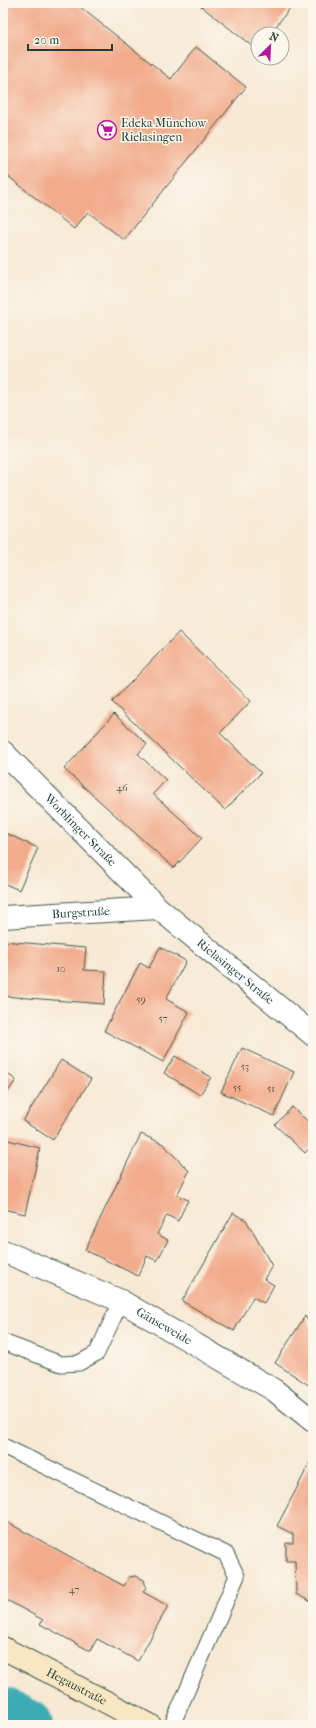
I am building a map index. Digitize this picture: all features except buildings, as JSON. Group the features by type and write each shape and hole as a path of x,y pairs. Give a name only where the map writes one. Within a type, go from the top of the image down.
{"main road":[{"name":"Hegaustraße","path":"3,1648 150,1725"}],"street":[{"name":"Worblinger Straße","path":"3,752 158,908"},
{"name":"Burgstraße","path":"3,917 158,908"},
{"name":"Rielasinger Straße","path":"158,908 313,1035"},
{"name":"Gänseweide","path":"3,1251 121,1301 274,1390 313,1421"}],"lane":[{"path":"3,1342 61,1364 79,1363 97,1353 121,1301"},
{"path":"3,1446 226,1554 237,1576 172,1725"}],"waterway":[{"path":"3,1712 28,1725"}],"place":[{"name":"Edeka Münchow Rielasingen","path":"107,130"}]}
